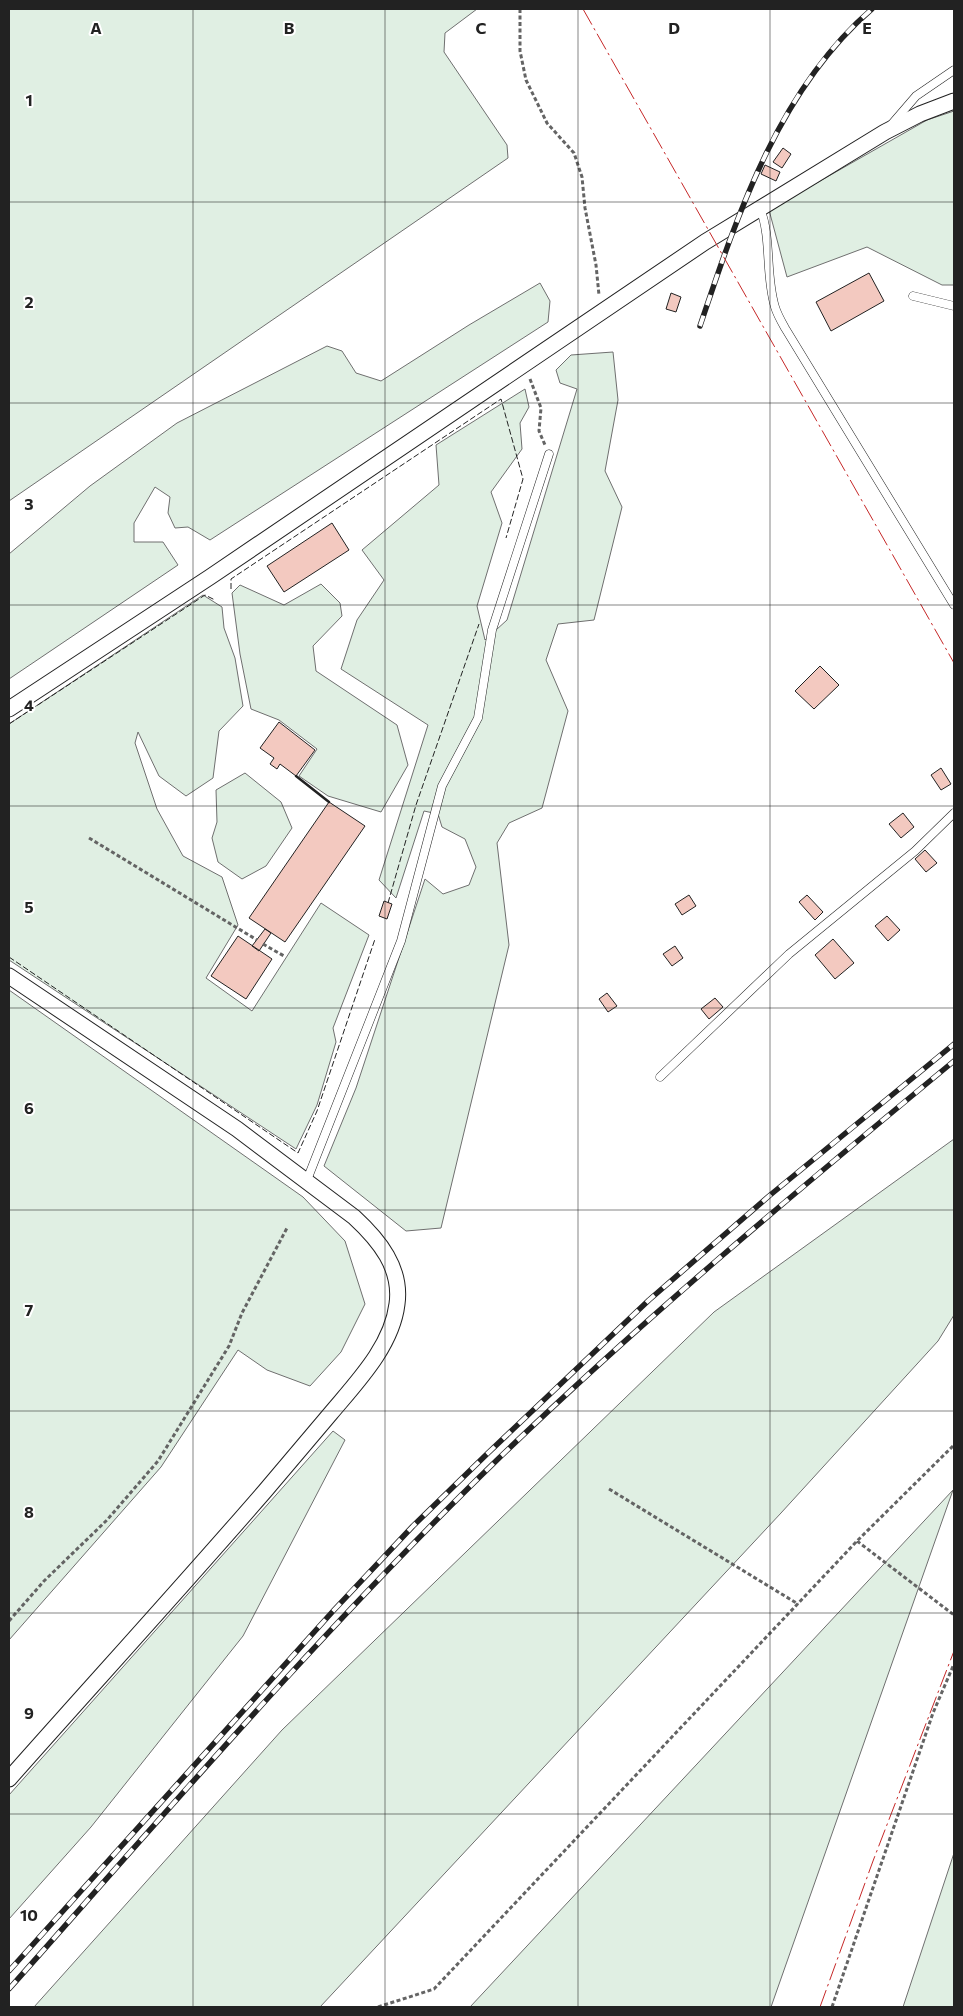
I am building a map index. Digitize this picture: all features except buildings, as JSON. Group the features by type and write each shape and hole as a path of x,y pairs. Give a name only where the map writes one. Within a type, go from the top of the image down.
{"street":[{"path":"9,709 524,366 705,242 885,132 954,101"},
{"path":"9,976 237,1129 307,1180 371,1232 389,1258 398,1288 397,1305 386,1338 365,1371 314,1434 9,1779"}],"lane":[{"path":"885,132 916,96 954,70"},
{"path":"760,208 765,220 771,290 775,308 785,328 954,605"},
{"path":"913,296 954,306"},
{"path":"307,1180 401,941 442,786 478,718 492,630 549,454"},
{"path":"660,1076 790,954 915,851 954,813"}],"path":[{"path":"520,9 520,51 526,80 547,123 574,153 582,177 585,208 596,265 601,313"},
{"path":"524,366 533,384 541,408 539,431 549,454"},
{"path":"90,838 257,940"},
{"path":"263,944 284,956"},
{"path":"9,1621 44,1581 107,1520 158,1461 229,1346 242,1313 287,1228"},
{"path":"378,2007 434,1989 857,1541 954,1445"},
{"path":"609,1489 798,1604"},
{"path":"857,1541 954,1615"},
{"path":"832,2007 933,1713 954,1664"}],"green space":[{"path":"9,9 477,9 445,33 444,52 507,145 508,158 9,501"},
{"path":"954,111 954,285 942,285 867,247 787,277 769,210 927,120"},
{"path":"540,283 550,301 548,322 210,540 188,527 175,528 168,513 170,497 155,487 134,523 134,542 163,542 178,565 9,679 9,554 90,486 177,423 327,346 342,351 356,373 381,381"},
{"path":"613,352 618,400 605,471 622,507 594,620 558,624 546,660 568,711 542,808 509,823 497,843 509,945 441,1228 406,1231 324,1166 356,1088 425,879 443,894 469,885 476,867 465,839 442,827 438,814 424,811 396,898 379,880 428,725 341,669 357,620 384,580 362,550 439,485 436,445 525,389 529,407 520,423 522,449 491,492 502,523 477,606 485,640 507,620 577,389 560,383 556,370 571,355"},
{"path":"321,584 340,603 342,616 313,646 316,671 397,725 408,765 381,812 328,796 299,776 317,749 279,720 251,709 240,654 232,593 240,585 284,605"},
{"path":"203,595 222,607 224,628 235,658 243,706 219,731 213,778 186,796 159,776 138,732 135,743 157,809 183,856 222,877 238,925 206,978 252,1011 321,903 369,935 333,1028 336,1042 317,1105 296,1149 9,960 9,724"},
{"path":"245,773 281,802 292,828 266,866 242,879 218,862 212,838 217,822 216,790"},
{"path":"9,990 303,1197 345,1241 365,1304 341,1352 310,1386 267,1370 238,1350 161,1467 9,1640"},
{"path":"954,1139 954,1315 938,1341 781,1513 320,2007 34,2007 282,1730 714,1312"},
{"path":"333,1431 345,1440 243,1636 91,1827 9,1919 9,1795"},
{"path":"953,1490 771,2007 470,2007"},
{"path":"954,1853 954,2007 903,2007"}],"railway":[{"path":"700,326 730,240 765,155 811,76 839,41 872,9"},
{"path":"9,1971 334,1610 413,1526 649,1300 769,1196 954,1044"},
{"path":"9,1989 248,1720 433,1523 497,1460 608,1356 665,1306 779,1207 954,1061"}],"fence":[{"path":"231,589 231,579 501,399 523,479 506,538"},
{"path":"9,724 205,595 215,600"},
{"path":"388,903 416,805 479,624"},
{"path":"9,957 298,1153 317,1111 375,939"}],"wall":[{"path":"296,776 329,802"}],"power":[{"path":"583,9 954,663"},
{"path":"820,2007 873,1861 954,1651"}]}
